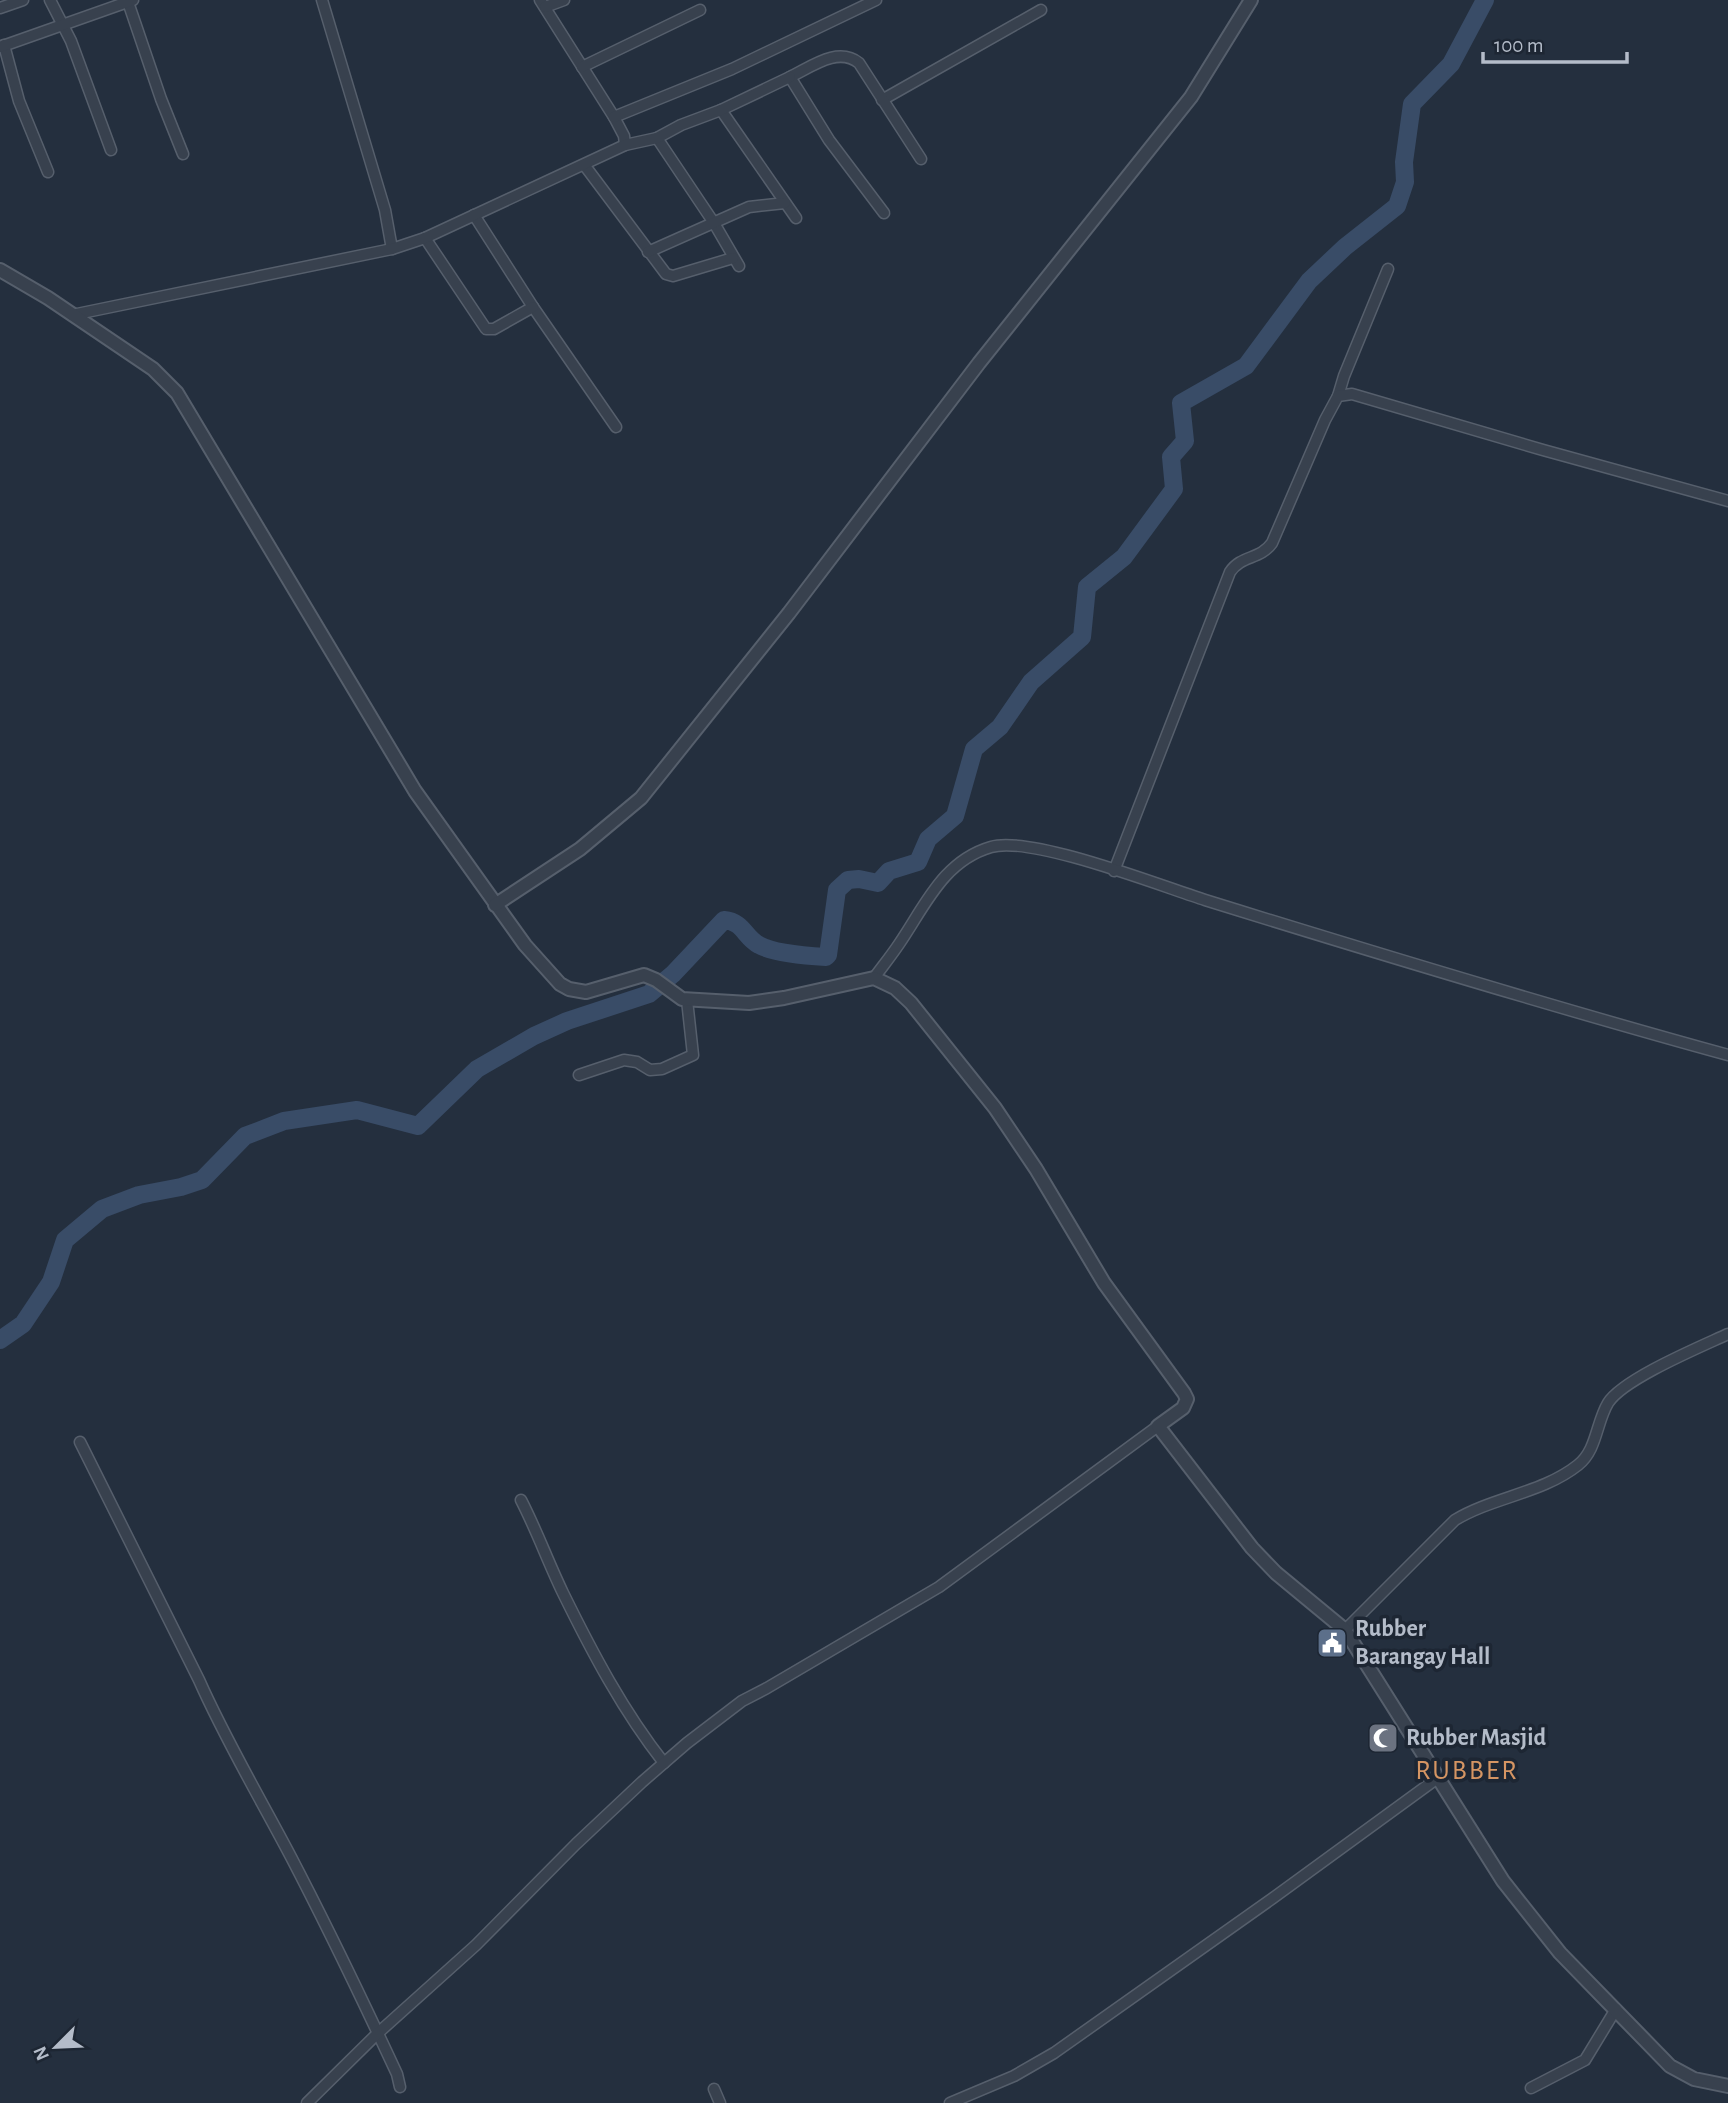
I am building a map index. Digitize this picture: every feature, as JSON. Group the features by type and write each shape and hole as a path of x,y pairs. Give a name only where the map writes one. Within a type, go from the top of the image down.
{"street":[{"path":"0,8 23,0"},
{"path":"50,0 64,25 111,150"},
{"path":"322,0 385,210 392,249"},
{"path":"564,0 543,3 614,117 624,136 625,145"},
{"path":"614,117 732,69 876,0"},
{"path":"495,905 580,849 641,798 789,613 979,363 1191,97 1251,0"},
{"path":"48,172 19,101 2,46 131,1 161,99 183,154"},
{"path":"582,67 701,10"},
{"path":"882,100 1041,10"},
{"path":"72,315 392,249 585,166 625,145 657,138 833,57 847,56 859,63 922,159"},
{"path":"790,77 829,140 884,213"},
{"path":"721,110 796,218"},
{"path":"585,166 665,273 673,276 736,262 714,223 657,138"},
{"path":"648,252 749,207 785,203"},
{"path":"474,215 533,307 616,427"},
{"path":"425,237 486,329 494,329 533,307"},
{"path":"1114,871 1230,572 1238,562 1264,553 1272,543 1338,396 1388,269"},
{"path":"0,270 152,369 177,393 396,762 495,905 551,976 569,989 594,992 639,975 656,981 672,994 687,1000 734,1003 765,1001 874,978 895,988 911,1003 995,1108 1104,1283 1187,1399 1183,1408 939,1587 749,1696 664,1763 576,1844 476,1945 378,2033 307,2103"},
{"path":"1338,396 1346,393 1360,396 1728,501"},
{"path":"874,978 899,945 935,887 949,871 980,852 1005,844 1080,859 1505,991 1728,1055"},
{"path":"579,1075 624,1060 637,1062 650,1070 662,1069 693,1055 687,1000"},
{"path":"1345,1630 1455,1520 1475,1509 1560,1476 1581,1463 1594,1443 1605,1408 1613,1396 1669,1361 1728,1334"},
{"path":"1158,1426 1252,1548 1286,1581 1345,1630 1503,1881 1560,1953 1656,2052 1682,2074 1728,2086"},
{"path":"80,1442 199,1680 215,1718 296,1867 378,2033 397,2074 400,2087"},
{"path":"521,1500 564,1594 605,1672 633,1721 664,1763"},
{"path":"950,2103 1014,2076 1054,2053 1438,1777"},
{"path":"1531,2088 1585,2060 1616,2009"},
{"path":"714,2089 720,2103"}],"waterway":[{"path":"0,1340 23,1324 51,1282 65,1240 102,1209 139,1195 202,1180 245,1136 284,1121 357,1110 418,1126 477,1069 534,1036 567,1021 649,994 673,974 724,920 736,924 754,942 765,948 826,957 837,890 848,880 878,883 889,871 918,862 928,839 955,816 974,749 1000,727 1031,682 1082,637 1087,587 1124,557 1174,489 1171,457 1185,441 1181,403 1246,366 1309,281 1345,247 1397,206 1405,182 1404,162 1412,104 1451,64 1485,0"}],"place":[{"name":"Rubber Barangay Hall","path":"1332,1643"},
{"name":"Rubber Masjid","path":"1383,1738"}],"district":[{"name":"RUBBER","path":"1467,1771"}]}
